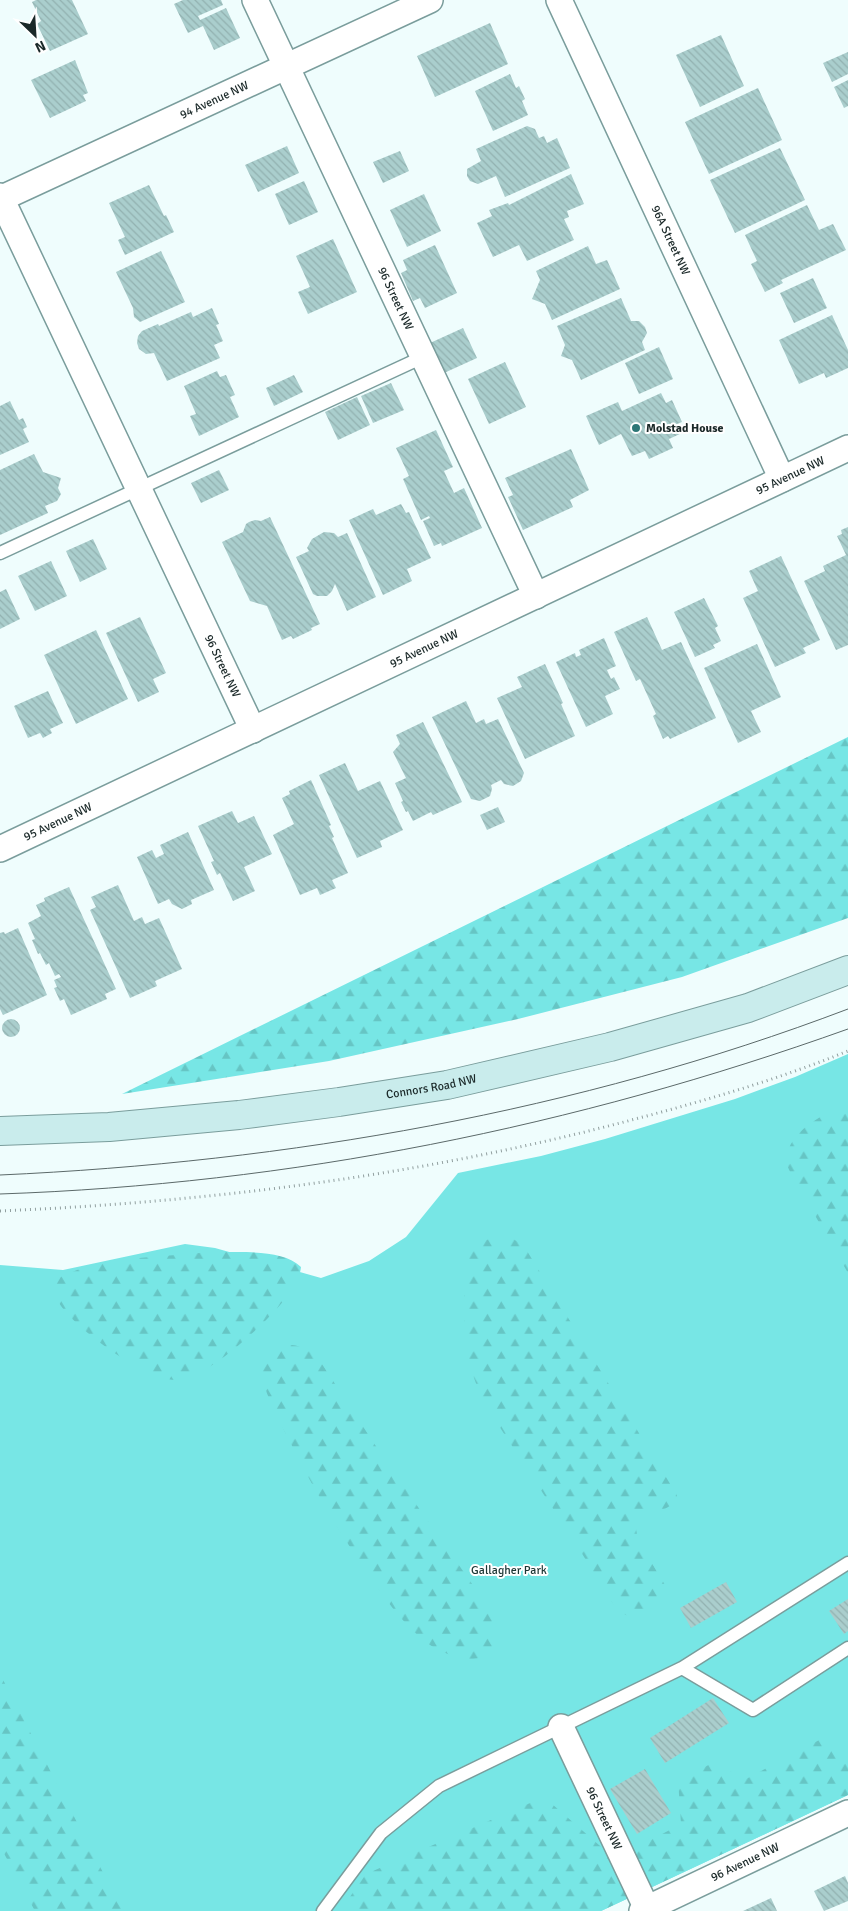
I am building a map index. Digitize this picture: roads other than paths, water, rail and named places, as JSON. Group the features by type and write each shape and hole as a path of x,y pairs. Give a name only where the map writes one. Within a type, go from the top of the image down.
{"main road":[{"name":"Connors Road NW","path":"0,1131 109,1127 239,1115 447,1085 610,1047 748,1008 848,970"}],"street":[{"name":"96 Street NW","path":"255,0 536,596"},
{"name":"94 Avenue NW","path":"0,198 430,0"},
{"name":"96A Street NW","path":"559,0 782,479"},
{"name":"96 Street NW","path":"0,198 253,730"},
{"name":"95 Avenue NW","path":"0,850 848,448"},
{"name":"96 Street NW","path":"561,1727 645,1910"},
{"name":"96 Avenue NW","path":"645,1910 848,1813"}],"lane":[{"path":"0,553 423,357"},
{"path":"323,1911 381,1833 439,1786 682,1668 848,1563"},
{"path":"682,1668 753,1710 848,1648"}],"tram line":[{"path":"0,1175 216,1158 323,1144 430,1126 537,1103 642,1077 746,1045 848,1009"},
{"path":"0,1194 109,1188 217,1178 324,1163 430,1144 536,1122 641,1095 745,1064 848,1029"}],"place":[{"name":"Molstad House","path":"636,428"}],"park label":[{"name":"Gallagher Park","path":"509,1570"}]}
